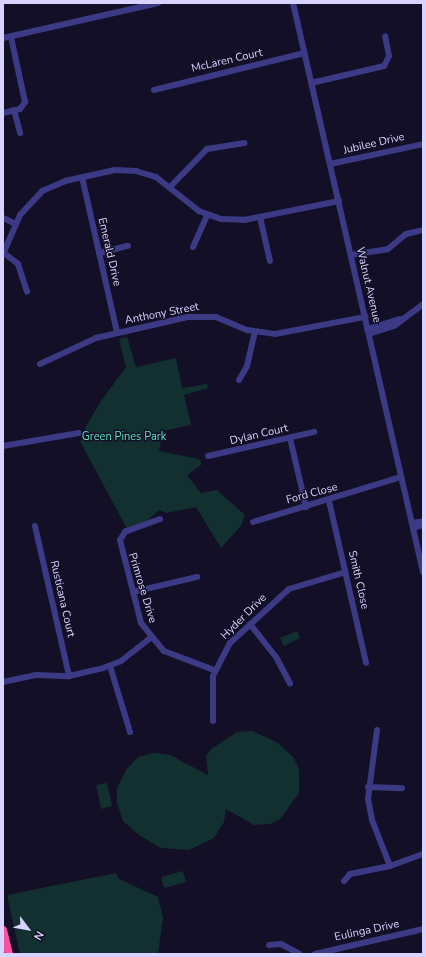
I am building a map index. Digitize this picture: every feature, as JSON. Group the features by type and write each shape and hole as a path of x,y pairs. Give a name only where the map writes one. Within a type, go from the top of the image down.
{"highway":[{"path":"3,930 8,954"}],"street":[{"path":"3,38 158,3"},
{"name":"Walnut Avenue","path":"293,3 423,572"},
{"path":"3,113 14,110 26,102 11,36"},
{"path":"312,83 384,66 389,56 385,36"},
{"name":"McLaren Court","path":"154,90 305,53"},
{"path":"14,110 20,133"},
{"path":"170,187 207,149 245,143"},
{"name":"Jubilee Drive","path":"330,164 423,144"},
{"path":"27,292 18,264 3,253 16,224 28,204 42,191 82,177 129,170 149,174 170,187 207,215 229,220 260,217 338,199"},
{"name":"Emerald Drive","path":"82,177 117,332"},
{"path":"193,247 207,215"},
{"path":"260,217 270,261"},
{"path":"3,218 16,224"},
{"path":"351,257 380,251 394,245 406,234 423,230"},
{"path":"99,253 128,246"},
{"path":"368,331 403,317 423,304"},
{"name":"Anthony Street","path":"40,364 86,342 117,332 198,316 224,319 255,332 282,333 364,315"},
{"path":"239,380 247,366 255,332"},
{"name":"Dylan Court","path":"208,456 314,432"},
{"path":"3,446 79,433"},
{"path":"290,438 306,507"},
{"name":"Ford Close","path":"253,522 330,501 376,485 402,479"},
{"name":"Smith Close","path":"330,501 366,663"},
{"name":"Primrose Drive","path":"160,519 121,537 119,547 141,624 150,638 169,654 214,670"},
{"path":"412,526 423,521"},
{"path":"412,526 423,525"},
{"name":"Rusticana Court","path":"35,526 69,676"},
{"name":"Hyder Drive","path":"213,721 210,695 214,670 225,649 289,589 346,572"},
{"path":"133,592 197,577"},
{"path":"250,624 276,657 290,683"},
{"path":"3,682 36,676 69,676 110,666 150,638"},
{"path":"110,666 130,732"},
{"path":"377,730 368,787 372,820 390,866"},
{"path":"368,787 402,788"},
{"path":"344,881 350,874 390,866 423,854"},
{"name":"Eulinga Drive","path":"315,954 423,929"},
{"path":"269,945 281,944 300,954"}],"green space":[{"name":"Green Pines Park","path":"127,337 136,367 176,358 182,388 207,384 208,388 184,395 191,425 163,431 159,451 199,459 202,464 187,475 201,493 217,490 245,515 241,526 221,548 196,507 166,513 159,510 148,520 127,529 80,441 85,437 85,428 101,401 126,367 119,339"},
{"path":"297,631 300,638 284,646 280,638"},
{"path":"253,731 278,743 294,758 299,770 299,793 280,819 270,824 254,825 226,809 224,822 214,838 189,850 161,848 139,835 123,821 117,803 117,788 126,770 138,757 153,753 170,755 208,775 206,756 211,749 237,732"},
{"path":"107,783 112,806 101,809 96,785"},
{"path":"183,871 186,882 164,888 161,877"},
{"path":"116,873 119,879 158,897 163,918 158,954 20,954 7,895"}]}
